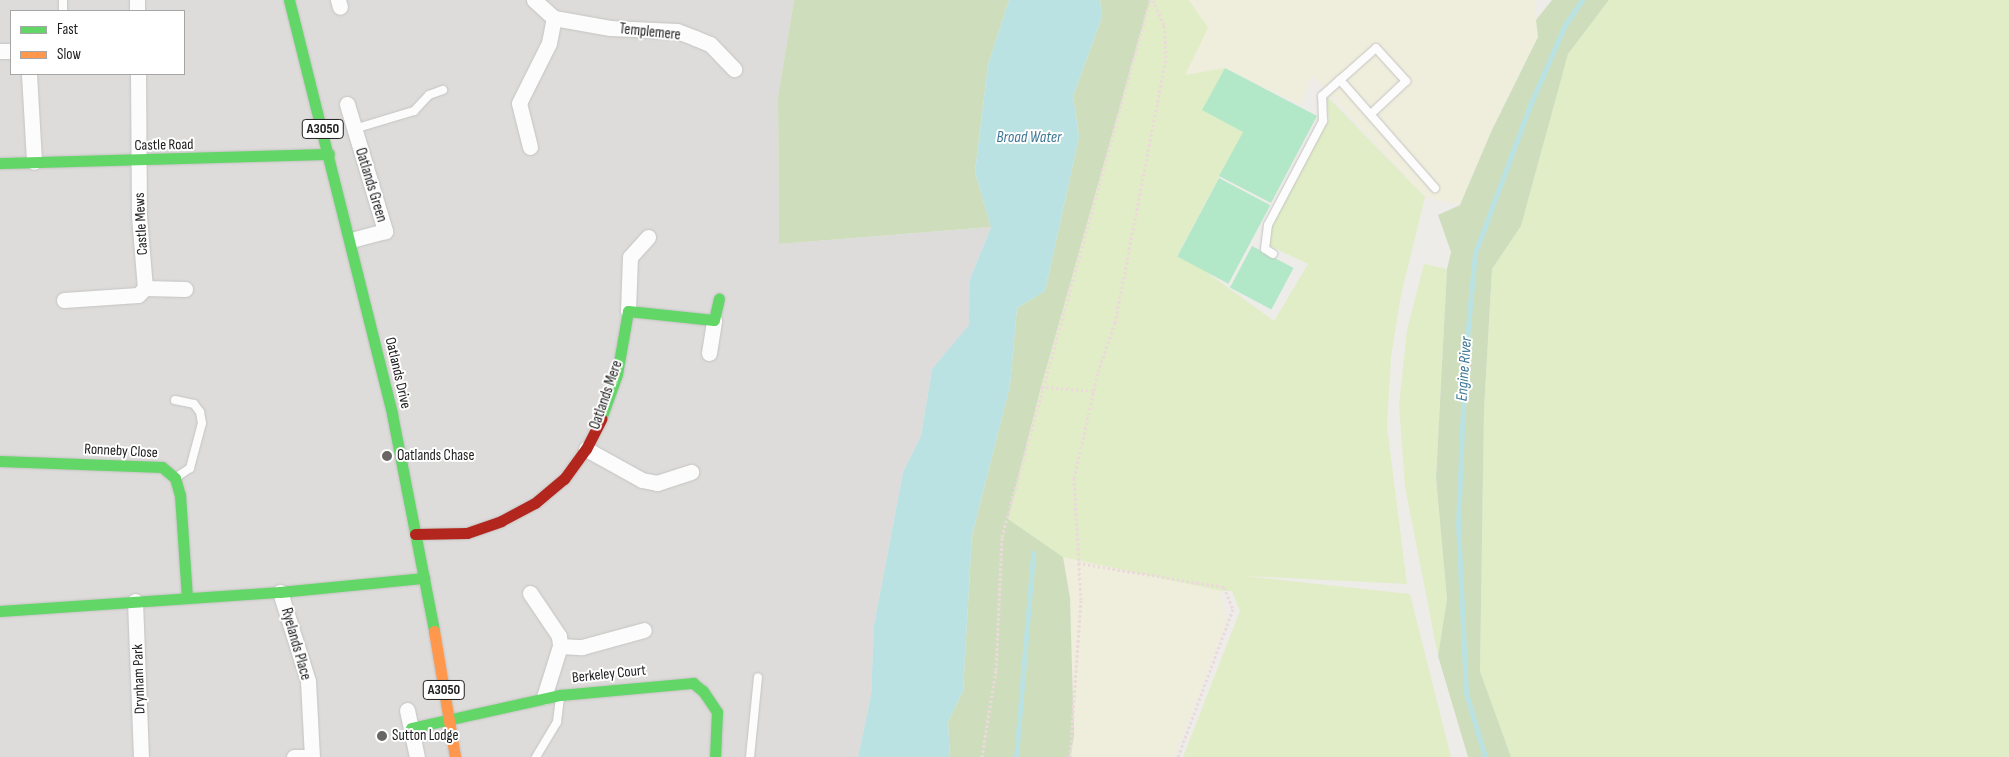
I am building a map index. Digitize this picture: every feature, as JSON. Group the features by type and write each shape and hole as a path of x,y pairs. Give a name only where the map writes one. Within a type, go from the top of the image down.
{"street":[{"name":"Oatlands Drive","path":"289,0 351,240 390,405 424,578 455,757"},
{"path":"530,147 519,103 549,42 554,18 534,0"},
{"name":"Templemere","path":"554,18 610,28 676,31 710,44 734,69"},
{"path":"29,75 34,162"},
{"name":"Castle Mews","path":"138,75 139,216 145,288"},
{"name":"Oatlands Green","path":"346,104 385,231 351,240"},
{"name":"Castle Road","path":"0,163 329,154"},
{"name":"Oatlands Mere","path":"415,534 467,533 502,521 535,503 564,479 586,449 603,416 617,374 628,311 630,257 648,236"},
{"path":"64,300 138,295 145,288 185,289"},
{"path":"709,353 718,298"},
{"path":"628,311 714,320"},
{"name":"Oatlands Mere","path":"586,449 642,480 657,483 691,472"},
{"name":"Ronneby Close","path":"0,461 162,467 176,478"},
{"path":"176,478 180,495 187,598"},
{"path":"0,611 280,592 424,578"},
{"name":"Ryelands Place","path":"280,592 308,681 312,757"},
{"path":"530,593 559,636 560,646 544,697"},
{"name":"Drynham Park","path":"135,601 141,757"},
{"path":"560,646 582,647 644,630"},
{"name":"Berkeley Court","path":"410,728 544,697 666,683 693,683 703,691 717,712 715,757"},
{"path":"407,710 416,757"},
{"path":"294,757 304,757"}],"lane":[{"path":"1273,254 1265,249 1268,225 1323,121 1322,96 1376,48 1406,81 1371,114"},
{"path":"1340,80 1435,188"},
{"path":"354,129 414,111 429,95 444,90"},
{"path":"175,400 194,404 200,412 202,423 190,468 176,478"},
{"path":"750,757 758,677"},
{"path":"536,757 557,722 560,695"}],"path":[{"path":"982,757 996,670 1002,537 1041,387 1152,0"},
{"path":"1070,757 1081,600 1074,478 1093,391 1115,323 1166,58 1164,25 1152,0"},
{"path":"1041,387 1093,391"},
{"path":"1078,563 1224,587 1233,609 1178,757"}],"shaded area":[{"path":"0,0 794,0 778,96 779,244 991,227 970,279 970,325 932,369 921,436 903,472 874,625 871,695 858,757 0,757"},
{"path":"1189,0 1535,0 1538,37 1491,132 1460,205 1425,197 1312,75 1301,105 1225,68 1184,75 1208,28"},
{"path":"1063,557 1221,591 1227,621 1175,757 1070,757 1074,736 1070,598"}],"green space":[{"path":"794,0 1009,0 988,65 975,172 991,227 779,244 778,96"},
{"path":"1100,0 1150,0 1041,387 1008,519 1063,557 1070,598 1074,736 1070,757 950,757 948,722 963,691 972,535 1010,386 1017,308 1045,291 1079,137 1073,96 1102,17"},
{"path":"1150,0 1189,0 1208,28 1185,75 1225,68 1203,110 1243,132 1177,256 1205,271 1274,321 1308,264 1262,242 1329,119 1326,95 1425,197 1401,295 1391,357 1387,426 1407,584 1245,576 1410,594 1451,757 1183,757 1240,611 1232,591 1221,591 1063,557 1008,519 1041,387"},
{"path":"1552,0 1609,0 1568,54 1521,226 1492,269 1484,410 1480,671 1511,757 1468,757 1438,656 1447,599 1436,478 1447,269 1451,252 1438,215 1460,205 1491,132 1538,37 1536,20"},
{"path":"1609,0 2009,0 2009,757 1511,757 1480,671 1484,410 1492,269 1521,226 1568,54"},
{"path":"1225,68 1317,116 1271,203 1219,176 1243,132 1202,110"},
{"path":"1219,178 1270,205 1228,284 1177,257"},
{"path":"1252,246 1293,268 1271,310 1230,287"},
{"path":"1424,264 1447,269 1436,478 1447,599 1438,656 1405,487 1399,405 1407,330"}],"water":[{"name":"Broad Water","path":"1009,0 1100,0 1102,17 1073,96 1079,137 1045,291 1017,308 1010,386 972,535 963,691 948,722 950,757 858,757 871,695 874,625 903,472 921,436 932,369 969,325 970,279 991,227 975,172 988,65"}],"waterway":[{"name":"Engine River","path":"1485,757 1466,693 1458,525 1465,360 1475,253 1530,105 1565,25 1582,0"},
{"path":"1016,757 1033,553"}],"traffic: fast":[{"path":"289,0 392,414 434,631"},
{"path":"0,163 329,154"},
{"path":"601,419 617,374 628,311 714,320 719,299"},
{"path":"0,461 162,467 175,478 180,495 187,598"},
{"path":"0,611 280,592 424,578"},
{"path":"411,728 560,695 693,683 703,691 717,712 715,757"}],"traffic: slow":[{"path":"434,631 455,757"}],"traffic: jam":[{"path":"415,534 467,533 501,521 535,503 564,479 586,449 601,419"}],"place":[{"name":"Oatlands Chase","path":"387,456"},
{"name":"Sutton Lodge","path":"382,736"}]}
